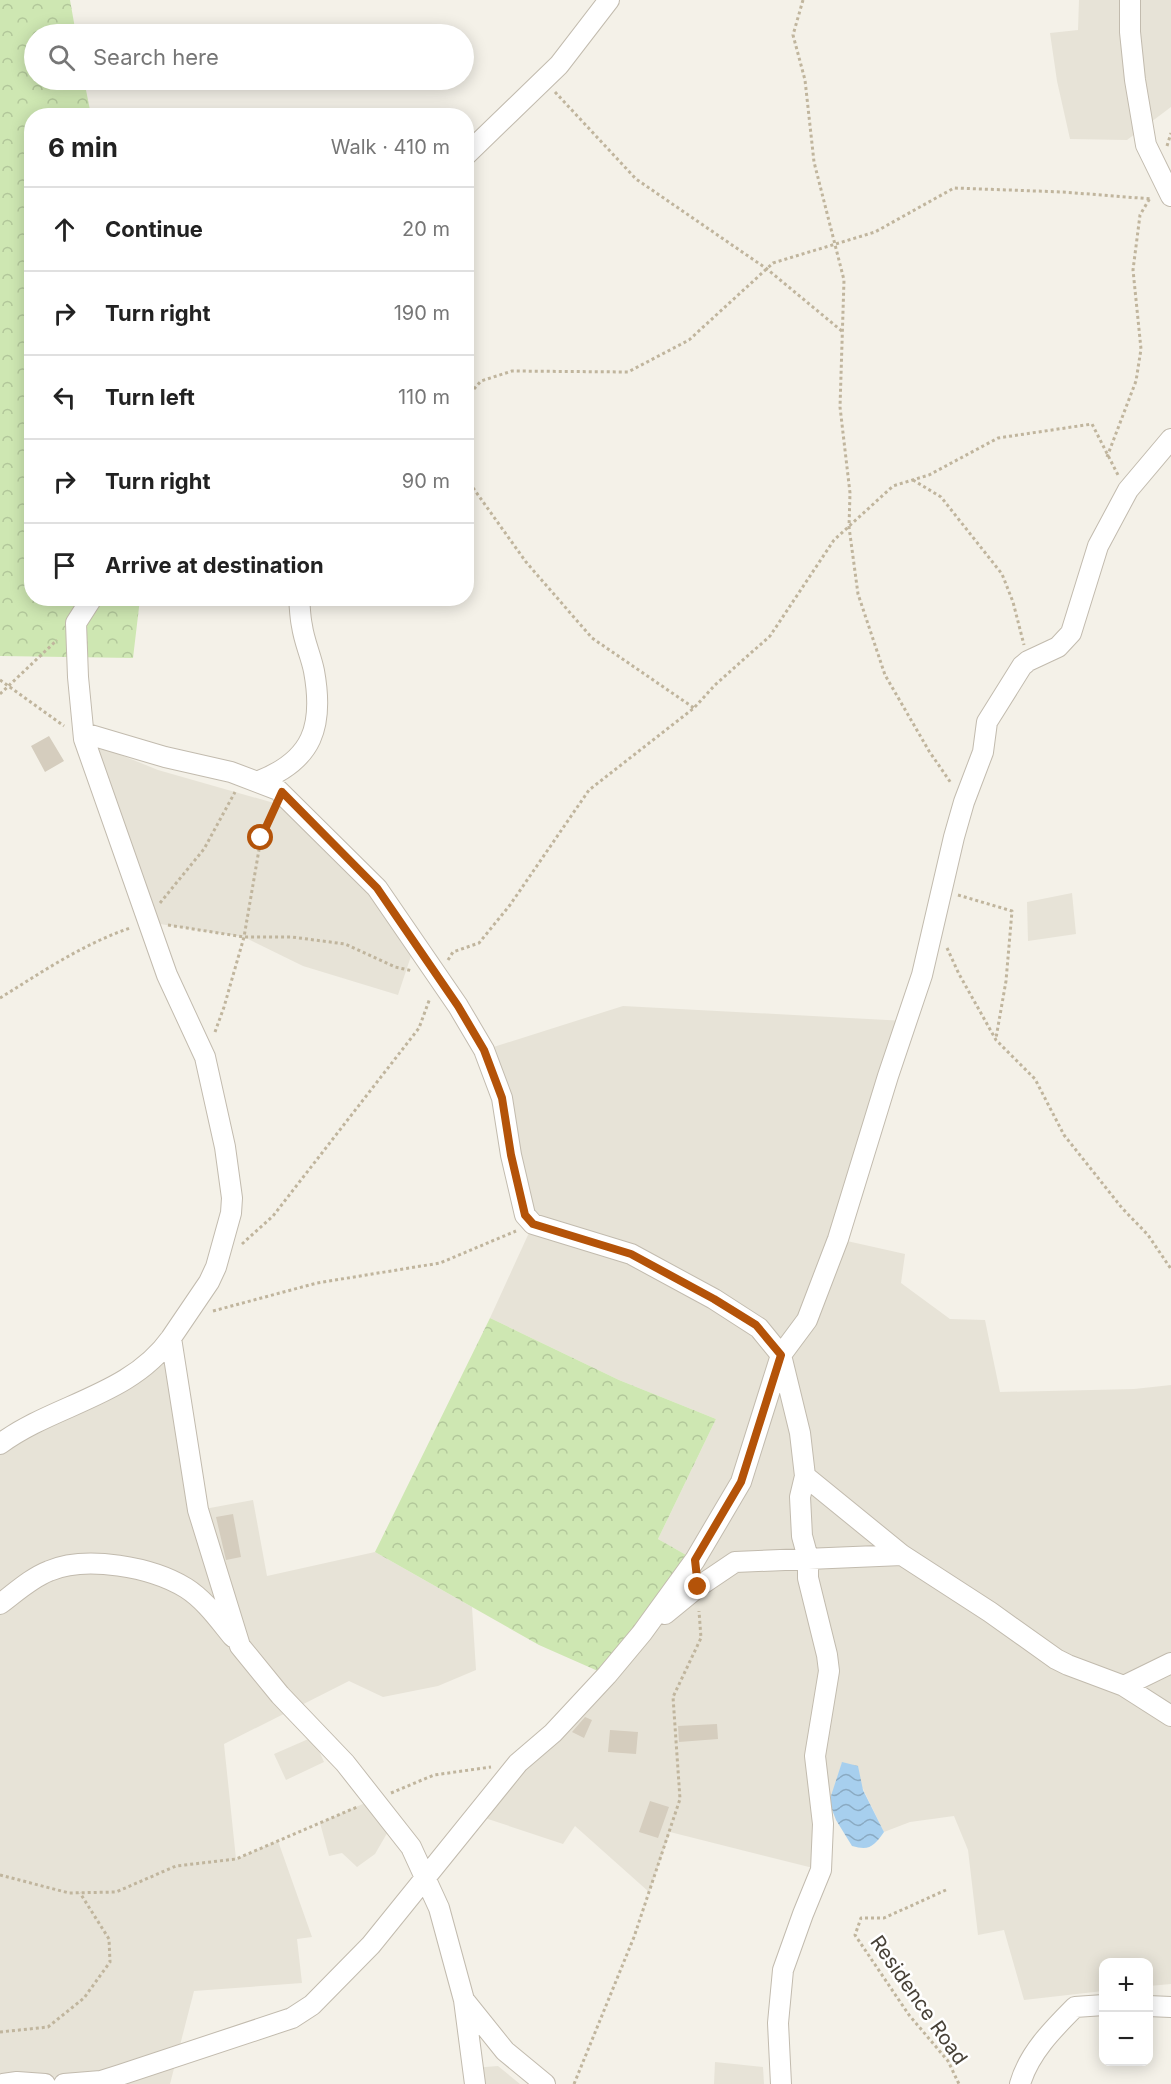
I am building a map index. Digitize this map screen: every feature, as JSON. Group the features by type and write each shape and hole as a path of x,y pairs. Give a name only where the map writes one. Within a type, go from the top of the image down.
{"street":[{"path":"474,147 559,65 609,0"},
{"path":"1130,0 1130,32 1144,134 1146,145 1161,174 1166,198"},
{"path":"64,2084 101,2080 120,2075 292,2018 312,2005 370,1946 518,1763 553,1733 607,1675 642,1633 695,1560 741,1482 781,1355 807,1320 838,1239 922,975 964,802 983,752 987,722 1022,666 1058,647 1071,633 1098,546 1128,490 1171,439"},
{"path":"0,1444 16,1432 108,1390 160,1354 216,1267 231,1213 232,1198 225,1147 205,1057 167,975 84,740 76,623 87,606"},
{"path":"259,781 274,775 301,756 319,712 314,670 302,626 300,606"},
{"path":"84,733 165,757 231,772 259,781 282,792 377,888 458,1006 484,1050 502,1098 511,1155 525,1215 533,1224 631,1254 714,1299 756,1325 781,1355 800,1433 805,1476 800,1497 802,1536 808,1558 808,1578 829,1671 815,1756 823,1824 821,1870 783,1970 778,2023 781,2084"},
{"path":"171,1338 198,1510 240,1646"},
{"path":"805,1476 902,1555 990,1612 1056,1659 1124,1686 1171,1716"},
{"path":"642,1633 698,1587 735,1562 902,1555"},
{"path":"0,1604 50,1570 96,1563 113,1564 151,1573 187,1589 211,1611 280,1695 345,1763 405,1837 439,1908 464,2000 475,2084"},
{"path":"1124,1686 1171,1663"},
{"path":"464,2000 505,2051 545,2084"},
{"path":"1020,2084 1022,2076 1039,2047 1075,2007 1099,2005"},
{"path":"1153,2006 1171,2007"},
{"path":"3,2084 17,2082 45,2084"}],"path":[{"path":"803,0 793,35 805,80 814,162 844,280 840,407 850,493 849,527 858,594 885,675 929,751 964,802"},
{"path":"543,80 636,179 767,270 843,332"},
{"path":"1107,457 1136,381 1141,349 1133,270 1140,215 1161,174 1171,133"},
{"path":"474,389 481,381 512,371 628,372 689,339 773,263 875,232 954,188 1166,198"},
{"path":"240,1245 273,1216 419,1028 437,977 453,952 478,943 510,905 589,790 694,708 715,685 770,636 834,540 893,486 929,475 998,438 1092,424 1107,457 1128,490"},
{"path":"913,480 941,497 1002,574 1013,602 1028,661"},
{"path":"474,489 526,562 592,638 694,708"},
{"path":"0,694 76,623"},
{"path":"0,680 73,732 84,733"},
{"path":"147,922 204,849 235,791 259,781"},
{"path":"205,1057 224,1007 244,937 261,838 282,792"},
{"path":"941,891 1012,911 1006,981 996,1040"},
{"path":"0,998 52,965 105,936 147,922 244,937 292,937 345,944 395,967 437,977"},
{"path":"947,947 959,975 996,1040 1035,1079 1064,1135 1122,1208 1148,1235 1171,1269"},
{"path":"182,1319 317,1283 440,1263 533,1224"},
{"path":"574,2084 634,1937 680,1799 673,1697 701,1638 698,1587"},
{"path":"0,1875 69,1893 116,1892 177,1866 236,1859 434,1775 518,1763"},
{"name":"Residence Road","path":"946,1890 884,1918 861,1918 855,1935 909,2015 948,2061 959,2084"},
{"path":"0,2032 48,2027 84,1998 110,1962 109,1939 80,1893"}],"shaded area":[{"path":"1079,0 1171,0 1171,107 1127,140 1070,139 1057,81 1050,33 1078,30"},
{"path":"84,740 158,770 281,805 321,832 415,944 398,995 303,966 244,937 147,922"},
{"path":"1072,893 1076,934 1028,941 1027,902"},
{"path":"623,1006 906,1021 838,1239 905,1254 901,1283 950,1319 985,1320 1000,1392 1134,1389 1171,1385 1171,1984 1153,1986 1153,1958 1099,1958 1099,1991 1024,2000 1004,1930 978,1935 968,1850 954,1816 910,1822 884,1832 863,1789 842,1763 823,1824 821,1870 670,1832 649,1892 575,1826 563,1844 476,1815 695,1560 658,1539 716,1419 619,1380 490,1318 533,1224 484,1050"},
{"path":"171,1338 199,1510 253,1500 267,1576 375,1552 472,1607 476,1670 438,1686 383,1697 349,1681 224,1744 236,1859 278,1841 312,1937 297,1939 302,1983 194,1991 170,2084 0,2084 0,1433 105,1392"},
{"path":"313,1737 324,1762 286,1780 274,1754"},
{"path":"374,1799 393,1823 375,1854 357,1867 342,1853 329,1856 320,1823"},
{"path":"715,2062 763,2067 764,2084 714,2084"},
{"path":"498,2066 520,2084 475,2084 473,2068"}],"green space":[{"path":"0,0 70,0 74,24 24,24 24,90 86,90 90,108 24,108 24,606 139,606 133,658 0,656"},
{"path":"490,1318 619,1380 716,1419 658,1539 695,1560 607,1675 539,1645 375,1552"}],"water":[{"path":"842,1762 858,1766 863,1790 884,1832 871,1846 863,1848 852,1846 836,1820 829,1802"}],"building":[{"path":"49,736 64,761 45,772 31,746"},
{"path":"233,1514 241,1557 226,1560 216,1517"},
{"path":"585,1717 592,1720 584,1738 572,1732"},
{"path":"717,1724 718,1739 679,1742 678,1726"},
{"path":"610,1730 638,1732 636,1754 608,1752"},
{"path":"650,1801 669,1807 658,1838 639,1832"}],"route":[{"path":"261,838 282,792 377,888 458,1006 484,1050 502,1098 511,1155 525,1215 533,1224 631,1254 714,1299 756,1325 781,1355 741,1482 695,1560 698,1587"}]}
